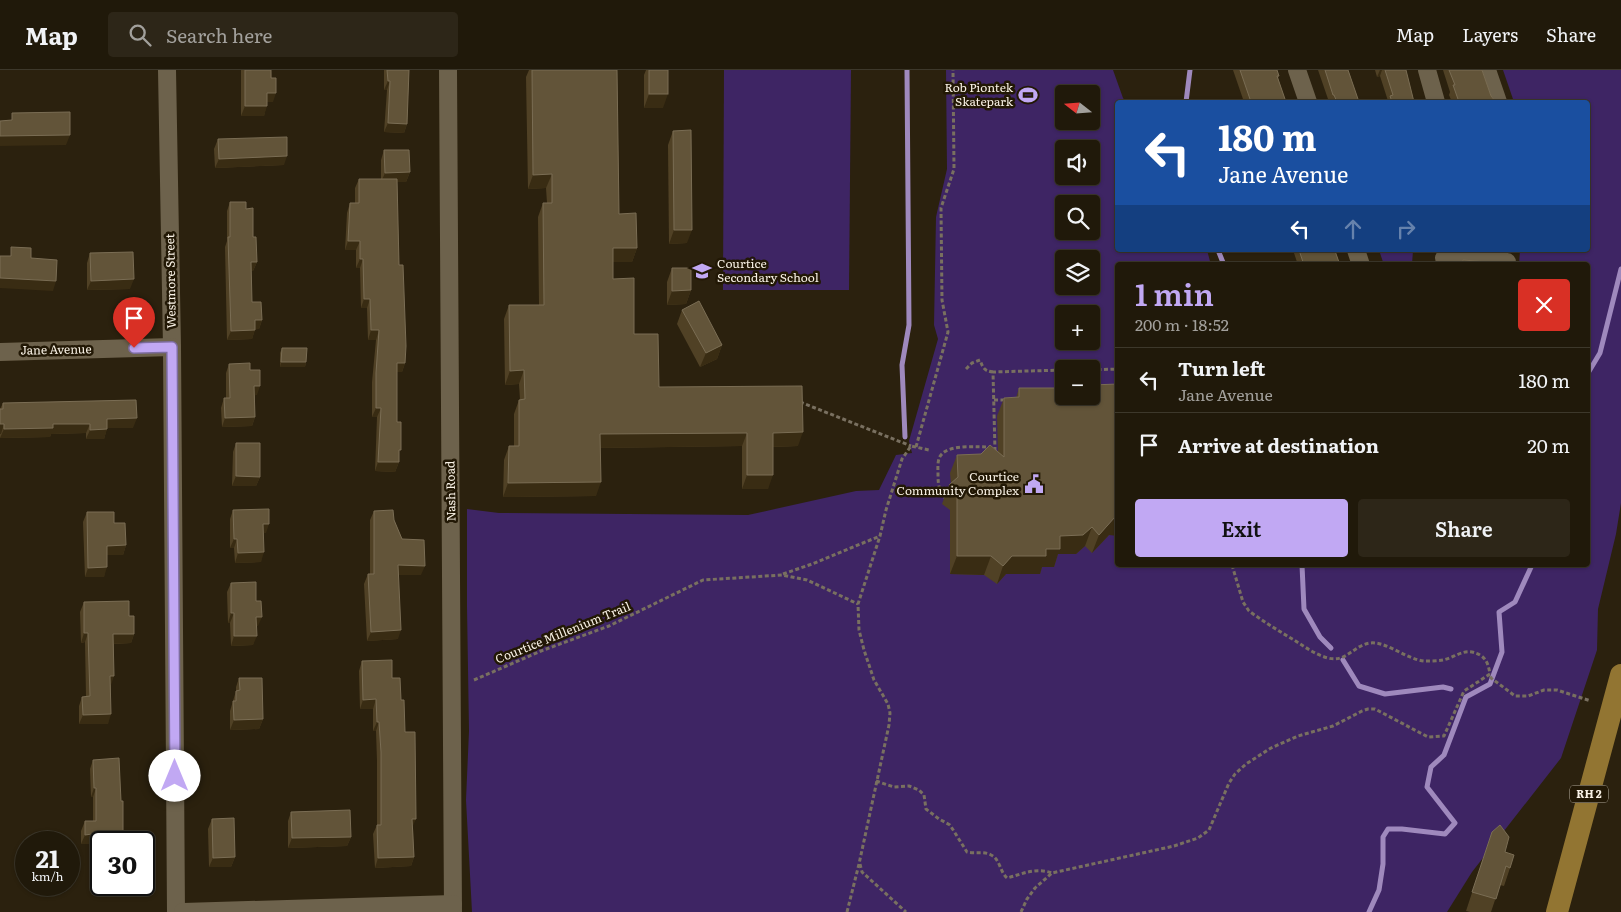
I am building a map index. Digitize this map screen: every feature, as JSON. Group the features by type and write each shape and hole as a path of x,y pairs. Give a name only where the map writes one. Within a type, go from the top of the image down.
{"main road":[{"name":"RH 2","path":"1557,912 1621,676"}],"street":[{"name":"Westmore Street","path":"167,70 172,347 176,912"},
{"name":"Nash Road","path":"448,70 453,908"},
{"path":"1297,70 1307,100"},
{"path":"1426,70 1435,100"},
{"path":"1487,70 1497,100"},
{"path":"1444,258 1507,259"},
{"name":"Jane Avenue","path":"0,352 172,347"},
{"path":"182,912 453,908"}],"path":[{"path":"916,447 948,332 942,300 942,208 954,169 953,70"},
{"path":"966,369 972,363 980,360 983,369 987,372 1055,370"},
{"path":"1100,370 1115,369"},
{"path":"993,372 995,453"},
{"path":"994,400 1012,400"},
{"path":"800,402 911,446 929,450"},
{"path":"847,912 860,864 890,713 888,704 874,680 860,637 857,618 858,604 902,459 911,446"},
{"path":"947,500 938,487 938,463 941,455 947,450 954,448 994,446"},
{"path":"782,574 812,564 880,536"},
{"path":"1233,567 1243,602 1249,612 1313,652 1328,658 1338,659 1347,656 1370,643 1424,661 1442,660 1458,654 1472,652 1484,657 1488,663 1491,678 1508,693 1515,696 1528,696 1544,690 1557,690 1590,701"},
{"name":"Courtice Millenium Trail","path":"474,680 541,651 609,626 703,580 782,574 807,580 858,604"},
{"path":"1021,912 1035,888 1052,873 1174,846 1198,838 1209,830 1229,783 1235,774 1246,764 1271,748 1298,736 1332,726 1362,711 1375,709 1428,737 1444,736 1464,691 1490,674"},
{"path":"876,781 894,787 909,786 919,790 924,795 926,809 950,825 967,852 991,855 996,859 1001,874 1007,878 1032,870 1044,870 1052,873"},
{"path":"860,864 862,872 906,912"}],"shaded area":[{"path":"724,70 851,70 849,290 723,290"},
{"path":"946,70 1113,70 1124,100 1115,100 1115,252 1208,252 1210,262 1115,262 1115,567 1590,567 1590,262 1519,262 1520,252 1590,252 1590,100 1513,100 1503,70 1621,70 1621,503 1616,534 1598,609 1597,650 1561,758 1472,872 1447,912 472,912 466,800 469,731 467,509 499,513 748,515 856,491 879,490 896,455 912,453 909,441 938,339 934,325 936,217 947,169"},
{"path":"1380,252 1413,252 1412,262 1383,262"}],"building":[{"path":"245,70 271,70 271,78 276,78 276,93 267,93 267,106 245,106"},
{"path":"387,70 409,70 407,124 388,123 390,81 388,81"},
{"path":"532,70 617,70 619,214 636,213 637,248 613,248 613,279 634,278 634,334 658,334 659,387 802,386 803,432 773,433 773,475 747,475 747,433 600,434 601,482 508,483 509,446 519,446 519,400 525,399 524,370 510,371 509,305 544,305 543,203 552,203 552,174 533,175"},
{"path":"649,70 668,70 668,94 649,94"},
{"path":"1240,70 1277,70 1279,76 1277,76 1285,100 1250,100"},
{"path":"1325,70 1348,70 1358,100 1336,100"},
{"path":"1385,70 1406,70 1414,100 1391,100 1390,96 1393,95"},
{"path":"1449,70 1482,70 1494,100 1458,100 1453,85 1455,85"},
{"path":"70,112 70,135 0,136 0,121 12,120 12,113"},
{"path":"691,130 692,230 674,230 673,131"},
{"path":"287,137 287,156 219,159 218,139"},
{"path":"384,150 409,150 410,172 385,173"},
{"path":"359,179 397,179 399,265 403,265 406,346 405,363 397,363 397,422 401,422 399,462 378,462 381,408 376,408 376,373 379,330 371,330 370,299 364,299 363,259 360,259 360,241 348,241 350,203 359,203"},
{"path":"230,202 246,202 246,209 253,208 253,237 256,237 257,262 251,262 252,302 261,302 262,320 255,320 255,330 231,331 228,237 230,237"},
{"path":"11,247 31,248 31,258 57,260 56,281 0,278 0,256 11,256"},
{"path":"133,252 134,279 91,281 90,253"},
{"path":"1300,252 1335,252 1339,262 1303,262"},
{"path":"1463,260 1489,262 1463,262"},
{"path":"672,268 691,268 691,290 672,291"},
{"path":"699,301 722,345 706,353 682,310"},
{"path":"282,348 307,348 306,362 281,362"},
{"path":"250,363 250,370 260,370 260,386 254,386 255,417 225,418 224,398 230,398 229,364"},
{"name":"Courtice Community Complex","path":"1115,384 1115,517 1099,535 1092,527 1083,535 1060,536 1060,549 1046,549 1046,556 1012,556 1003,566 991,556 957,556 957,492 949,485 958,477 957,455 981,454 990,445 1004,457 1004,398 1019,397 1019,388 1055,388 1055,405 1100,405 1100,385"},
{"path":"136,400 137,418 107,419 107,429 90,430 90,424 53,424 53,428 4,429 4,424 0,424 0,409 3,409 3,403"},
{"path":"236,443 260,443 260,477 236,476"},
{"path":"269,509 269,524 263,524 264,552 238,553 237,539 234,539 233,510"},
{"path":"393,510 394,520 402,539 424,540 425,566 398,565 401,630 371,632 368,574 374,574 374,511"},
{"path":"87,512 114,512 114,523 125,523 126,545 107,546 107,567 88,568"},
{"path":"256,582 256,601 261,601 262,617 256,617 257,636 234,636 234,613 231,613 231,583"},
{"path":"129,601 129,616 134,616 134,634 113,634 114,676 110,676 111,714 83,715 82,697 90,696 88,633 84,633 84,602"},
{"path":"392,660 392,678 400,678 401,700 404,700 405,732 415,732 416,819 412,819 414,857 378,858 377,825 381,825 379,722 377,722 376,699 363,700 362,661"},
{"path":"239,678 262,678 263,719 234,720 233,701 236,701 236,691 240,690"},
{"path":"119,758 121,801 123,801 123,831 90,831 90,834 85,835 85,821 96,821 96,788 94,788 93,760"},
{"path":"350,810 351,837 292,838 291,812"},
{"path":"234,818 235,857 213,858 212,819"},
{"path":"1500,825 1509,837 1505,852 1514,855 1510,868 1506,866 1496,899 1472,892 1492,832"}],"waterway":[{"path":"905,437 902,365 909,325 907,70"},
{"path":"1186,100 1190,70"},
{"path":"1219,252 1223,262"},
{"path":"1590,370 1600,353 1621,269"},
{"path":"1302,567 1304,609 1320,637 1331,648"},
{"path":"1369,912 1379,890 1383,864 1383,837 1388,829 1445,834 1455,823 1427,787 1431,767 1444,755 1466,697 1490,684 1502,652 1499,612 1515,602 1531,567"},
{"path":"1343,660 1359,686 1385,694 1443,687 1451,689"}],"place":[{"name":"Rob Piontek Skatepark","path":"1028,95"},
{"name":"Courtice Secondary School","path":"702,271"},
{"name":"Courtice Community Complex","path":"1034,484"}],"route":[{"path":"134,348 172,347 175,776"}]}
